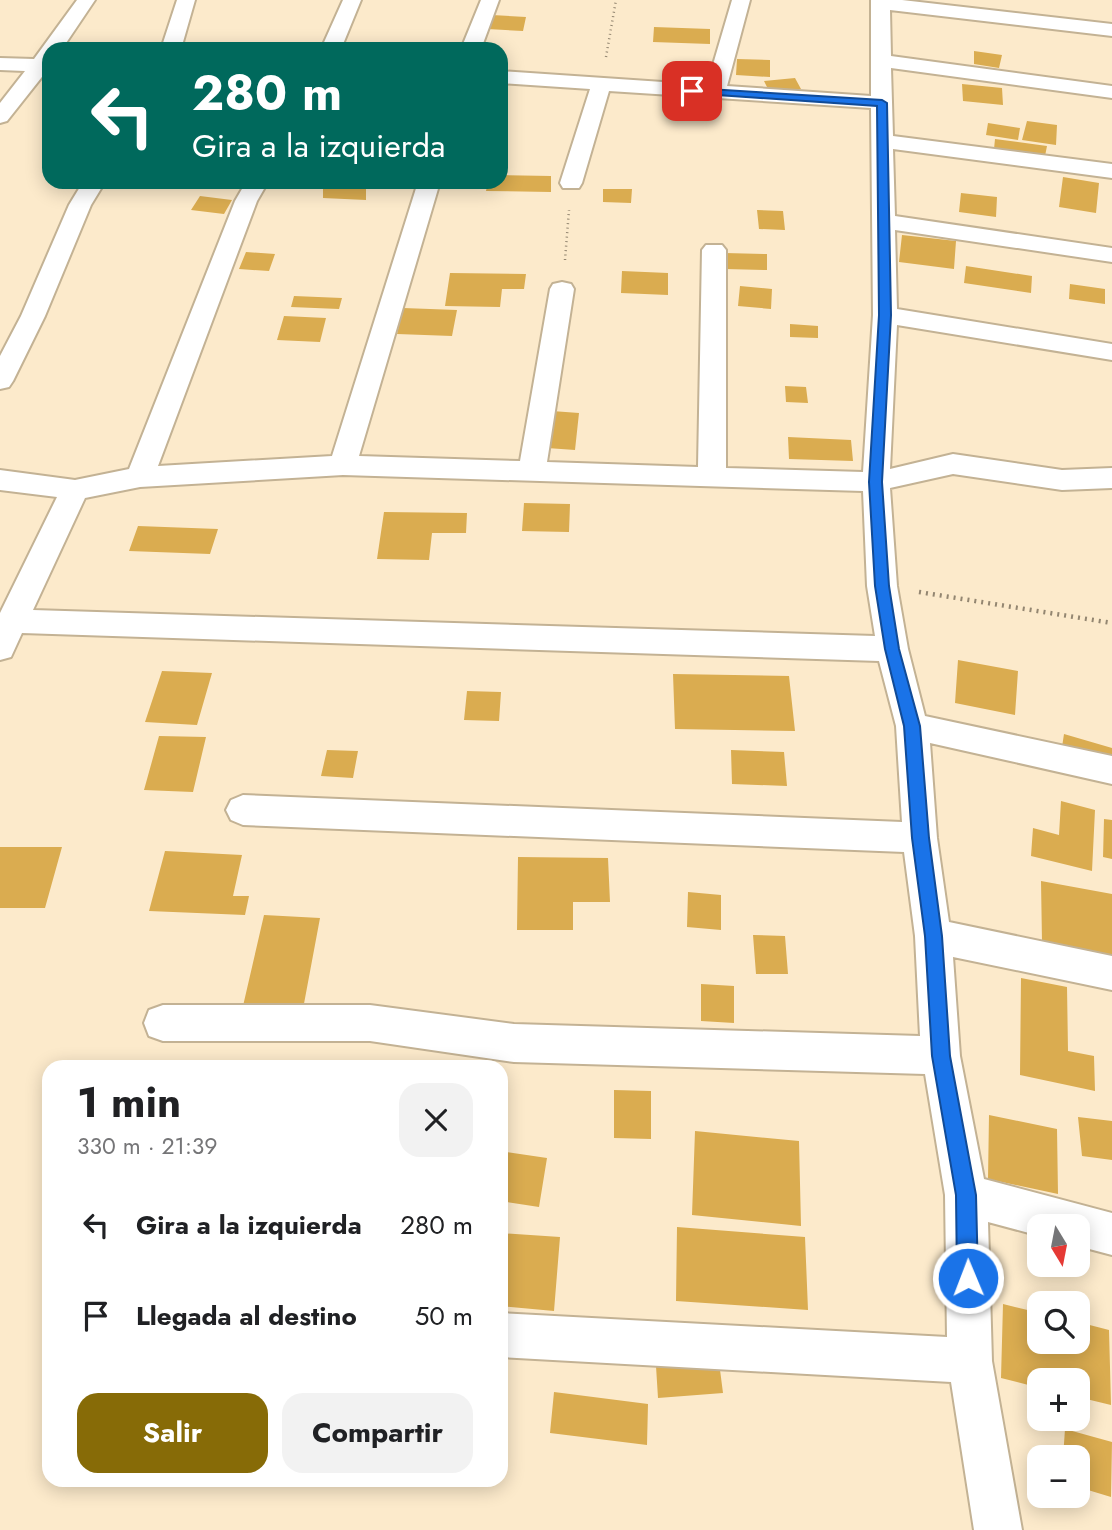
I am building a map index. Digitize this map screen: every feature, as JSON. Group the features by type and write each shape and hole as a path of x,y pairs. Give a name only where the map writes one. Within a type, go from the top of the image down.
{"street":[{"path":"57,42 86,0"},
{"path":"173,42 186,0"},
{"path":"334,42 352,0"},
{"path":"474,42 491,0"},
{"path":"715,92 741,0"},
{"path":"998,1530 970,1362 966,1195 941,1056 933,936 920,838 912,726 892,649 882,586 876,482 885,315 880,1 1112,30"},
{"path":"0,64 42,57"},
{"path":"881,61 1112,92"},
{"path":"0,117 42,62"},
{"path":"508,78 882,103"},
{"path":"571,183 601,85"},
{"path":"882,141 1112,171"},
{"path":"0,381 33,316 80,205 90,189"},
{"path":"140,477 253,189"},
{"path":"343,465 427,189"},
{"path":"884,221 1112,255"},
{"path":"712,476 714,250"},
{"path":"532,470 562,289"},
{"path":"885,315 1112,352"},
{"path":"0,480 75,490 140,477 343,465 876,482 953,464 1062,480 1112,478"},
{"path":"75,490 5,635 892,649"},
{"path":"912,726 1112,770"},
{"path":"243,810 920,838"},
{"path":"933,936 1112,972"},
{"path":"163,1023 370,1023 514,1043 941,1056"},
{"path":"966,1195 1112,1234"},
{"path":"508,1335 970,1362"}],"path":[{"path":"601,85 616,0"},
{"path":"562,289 571,183"},
{"path":"882,586 1112,623"}],"building":[{"path":"492,15 526,17 523,31 487,29"},
{"path":"654,27 710,29 710,44 653,42"},
{"path":"974,51 1002,55 999,68 974,64"},
{"path":"737,59 770,60 770,77 736,75"},
{"path":"795,78 801,89 769,91 764,81"},
{"path":"962,84 1002,88 1003,105 963,101"},
{"path":"1027,121 1057,125 1056,145 1022,140"},
{"path":"988,123 1020,128 1018,140 986,135"},
{"path":"995,139 1047,146 1045,156 994,149"},
{"path":"508,175 551,176 551,192 486,191 508,189"},
{"path":"1063,177 1099,183 1096,213 1059,207"},
{"path":"323,189 366,189 366,200 323,198"},
{"path":"603,189 632,189 631,203 603,202"},
{"path":"961,193 997,197 996,217 959,212"},
{"path":"200,196 232,200 224,214 191,210"},
{"path":"757,210 783,211 785,230 759,229"},
{"path":"902,235 956,241 954,269 899,262"},
{"path":"246,252 275,254 269,271 239,269"},
{"path":"725,253 767,254 767,270 725,269"},
{"path":"966,266 1032,276 1031,293 964,283"},
{"path":"622,271 668,273 668,295 621,293"},
{"path":"450,273 526,274 524,289 502,289 500,307 445,306"},
{"path":"1070,284 1105,289 1105,304 1069,299"},
{"path":"740,286 772,289 771,309 738,306"},
{"path":"294,296 342,298 339,309 291,307"},
{"path":"403,308 457,310 452,336 397,334"},
{"path":"284,316 326,318 320,342 277,340"},
{"path":"790,324 818,326 818,338 790,337"},
{"path":"785,386 806,387 808,403 786,402"},
{"path":"552,411 579,413 575,450 547,448"},
{"path":"788,437 851,440 853,461 789,459"},
{"path":"524,503 570,504 569,532 522,531"},
{"path":"384,512 467,513 466,533 432,533 429,560 377,559"},
{"path":"138,526 218,529 210,554 129,551"},
{"path":"958,660 1018,671 1015,715 955,703"},
{"path":"162,671 212,673 197,725 145,722"},
{"path":"673,674 789,676 795,731 675,729"},
{"path":"467,691 501,692 499,721 464,720"},
{"path":"1064,734 1112,748 1112,762 1062,747"},
{"path":"159,736 206,737 193,792 144,790"},
{"path":"327,750 358,751 353,778 321,776"},
{"path":"731,750 784,752 787,786 732,784"},
{"path":"1061,801 1095,810 1092,871 1031,856 1033,828 1059,835"},
{"path":"1104,819 1112,820 1112,859 1103,857"},
{"path":"0,847 62,847 45,908 0,908"},
{"path":"165,851 242,855 233,896 249,896 245,915 149,911"},
{"path":"518,857 608,858 610,902 573,902 573,930 517,930"},
{"path":"1041,881 1112,894 1112,955 1042,942"},
{"path":"688,892 721,895 721,930 687,927"},
{"path":"264,915 320,918 303,1009 243,1006"},
{"path":"753,935 785,936 788,974 756,974"},
{"path":"1021,978 1067,987 1068,1051 1094,1056 1095,1091 1020,1075"},
{"path":"701,984 734,986 734,1023 701,1021"},
{"path":"614,1090 651,1091 651,1139 614,1138"},
{"path":"989,1115 1057,1129 1058,1194 988,1179"},
{"path":"1078,1117 1112,1121 1112,1160 1082,1156"},
{"path":"695,1131 799,1141 801,1226 692,1215"},
{"path":"508,1152 547,1158 539,1207 508,1202"},
{"path":"677,1227 805,1237 808,1310 676,1301"},
{"path":"508,1234 560,1237 554,1311 508,1307"},
{"path":"1003,1304 1027,1310 1027,1354 1090,1354 1090,1325 1109,1330 1111,1405 1090,1400 1090,1368 1027,1368 1027,1385 1001,1378"},
{"path":"719,1362 723,1393 658,1398 656,1366"},
{"path":"554,1392 648,1404 647,1445 550,1433"},
{"path":"1065,1431 1112,1442 1111,1497 1090,1491 1090,1445 1064,1445"}],"route":[{"path":"692,91 882,103 885,315 876,482 882,586 892,649 912,726 920,838 933,936 941,1056 966,1195 968,1278"}]}
